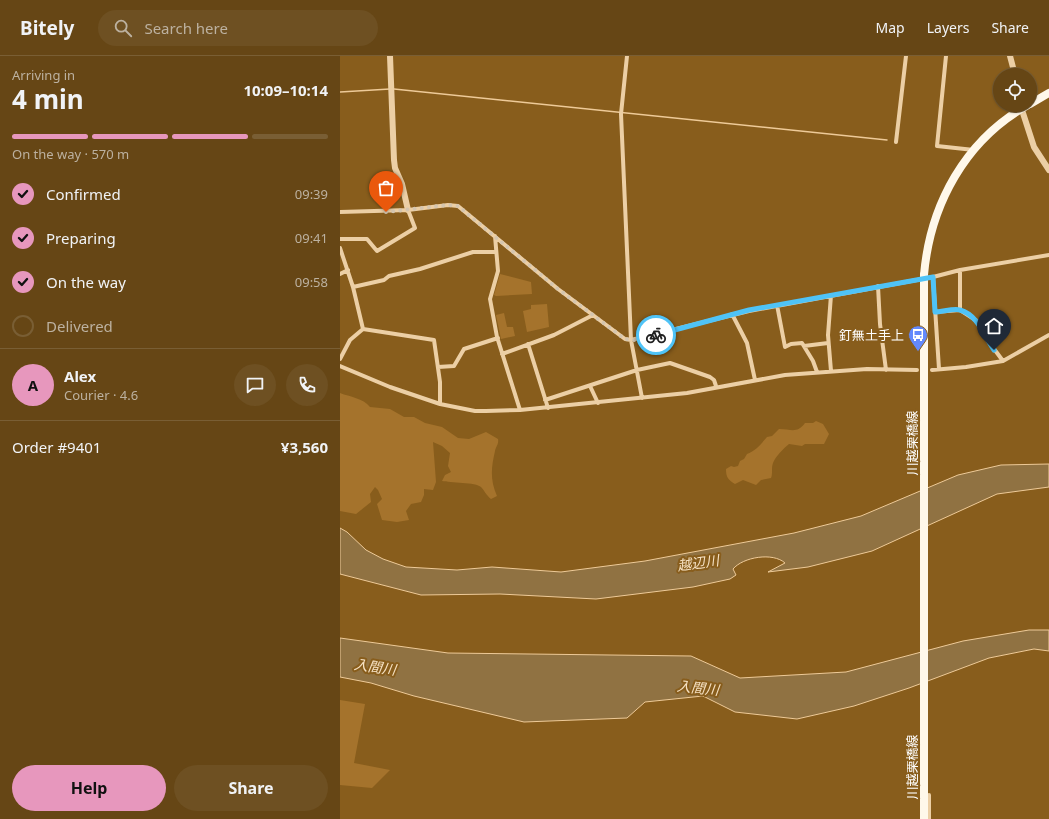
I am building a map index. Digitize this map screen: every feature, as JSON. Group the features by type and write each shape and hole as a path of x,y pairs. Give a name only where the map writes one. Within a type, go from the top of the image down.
{"main road":[{"name":"川越栗橋線","path":"1037,100 1049,93"},
{"name":"川越栗橋線","path":"924,819 924,278 929,243 942,201 957,173 974,150 994,129 1017,112"}],"street":[{"path":"340,239 367,239 377,251 415,228 408,210 402,184 395,168 390,56"},
{"path":"626,56 621,114 631,340 638,370 642,398"},
{"path":"896,142 906,56"},
{"path":"946,56 937,146 974,150"},
{"path":"1010,56 1013,68"},
{"path":"1026,112 1034,147 1049,170"},
{"path":"340,212 408,210 454,205 458,206 558,289 625,339 631,340 648,337 732,314 933,277 960,270 1049,255"},
{"path":"495,236 498,271 490,299 502,354 520,410"},
{"path":"340,248 353,287 363,329"},
{"path":"353,287 384,280 389,276 420,269 474,252 496,252"},
{"path":"340,274 348,270"},
{"path":"960,270 960,310"},
{"path":"933,277 939,369"},
{"path":"878,286 880,324 886,370"},
{"path":"831,295 828,343 831,371"},
{"path":"777,306 786,347 791,344 802,343 813,361 817,372"},
{"path":"935,312 960,310 977,321 986,338 1003,361"},
{"path":"732,314 747,343 755,380"},
{"path":"502,354 554,335 593,315"},
{"path":"340,359 341,353 350,340 363,329 434,340 438,367 440,404"},
{"path":"932,370 966,367 1003,361 1049,335"},
{"path":"438,367 454,366 464,349 498,338"},
{"path":"804,346 828,343"},
{"path":"528,344 548,408"},
{"path":"546,400 638,370 674,363 710,377 714,380 716,386"},
{"path":"340,366 390,387 440,404 475,411 548,408 642,398 694,392 716,386 817,372 917,370"},
{"path":"590,386 598,402"},
{"path":"929,795 929,819"}],"shaded area":[{"path":"500,274 531,282 532,294 494,295"},
{"path":"547,304 549,327 527,332 523,311 531,309 531,305"},
{"path":"504,313 507,327 513,327 515,336 501,339 496,315"},
{"path":"340,393 360,400 370,407 390,409 404,417 414,417 425,423 442,427 458,438 469,439 486,432 498,439 492,468 493,485 497,496 491,499 478,485 442,481 445,475 451,472 448,466 450,453 442,446 433,442 436,482 433,490 424,489 424,495 421,502 411,504 406,511 409,520 397,522 382,520 377,504 382,499 375,487 370,494 371,502 356,514 340,511"},
{"path":"816,421 823,424 829,434 824,444 805,444 802,446 789,444 774,461 772,465 771,478 761,480 756,485 743,480 735,484 728,478 726,469 731,466 738,466 740,461 744,459 747,454 756,449 767,437 772,436 779,429 796,430 805,423 813,423"},
{"path":"340,700 365,704 354,763 390,770 372,788 340,785"}],"water":[{"name":"越辺川","path":"1049,464 1049,487 997,494 872,551 808,567 768,572 785,563 773,558 758,557 744,561 738,565 733,569 736,575 730,579 693,587 596,599 500,594 421,595 340,574 340,528 347,532 366,550 383,559 406,567 457,570 492,567 561,572 645,561 794,533 861,516 958,475 1001,465"},
{"name":"入間川","path":"1029,630 1049,630 1049,651 1034,649 989,658 909,688 854,706 797,719 735,712 703,696 645,702 627,718 524,722 414,696 371,683 340,677 340,638 448,653 691,656 740,678 846,672 963,641"}],"waterway":[{"path":"340,92 390,89"},
{"path":"394,89 887,140"}],"way so far":[{"path":"386,212 448,205 458,206 558,289 625,339 634,340 656,335"}],"place":[{"name":"釘無土手上","path":"918,352"}],"route":[{"path":"656,335 749,310 933,277 935,312 960,310 977,321 994,350"}]}
